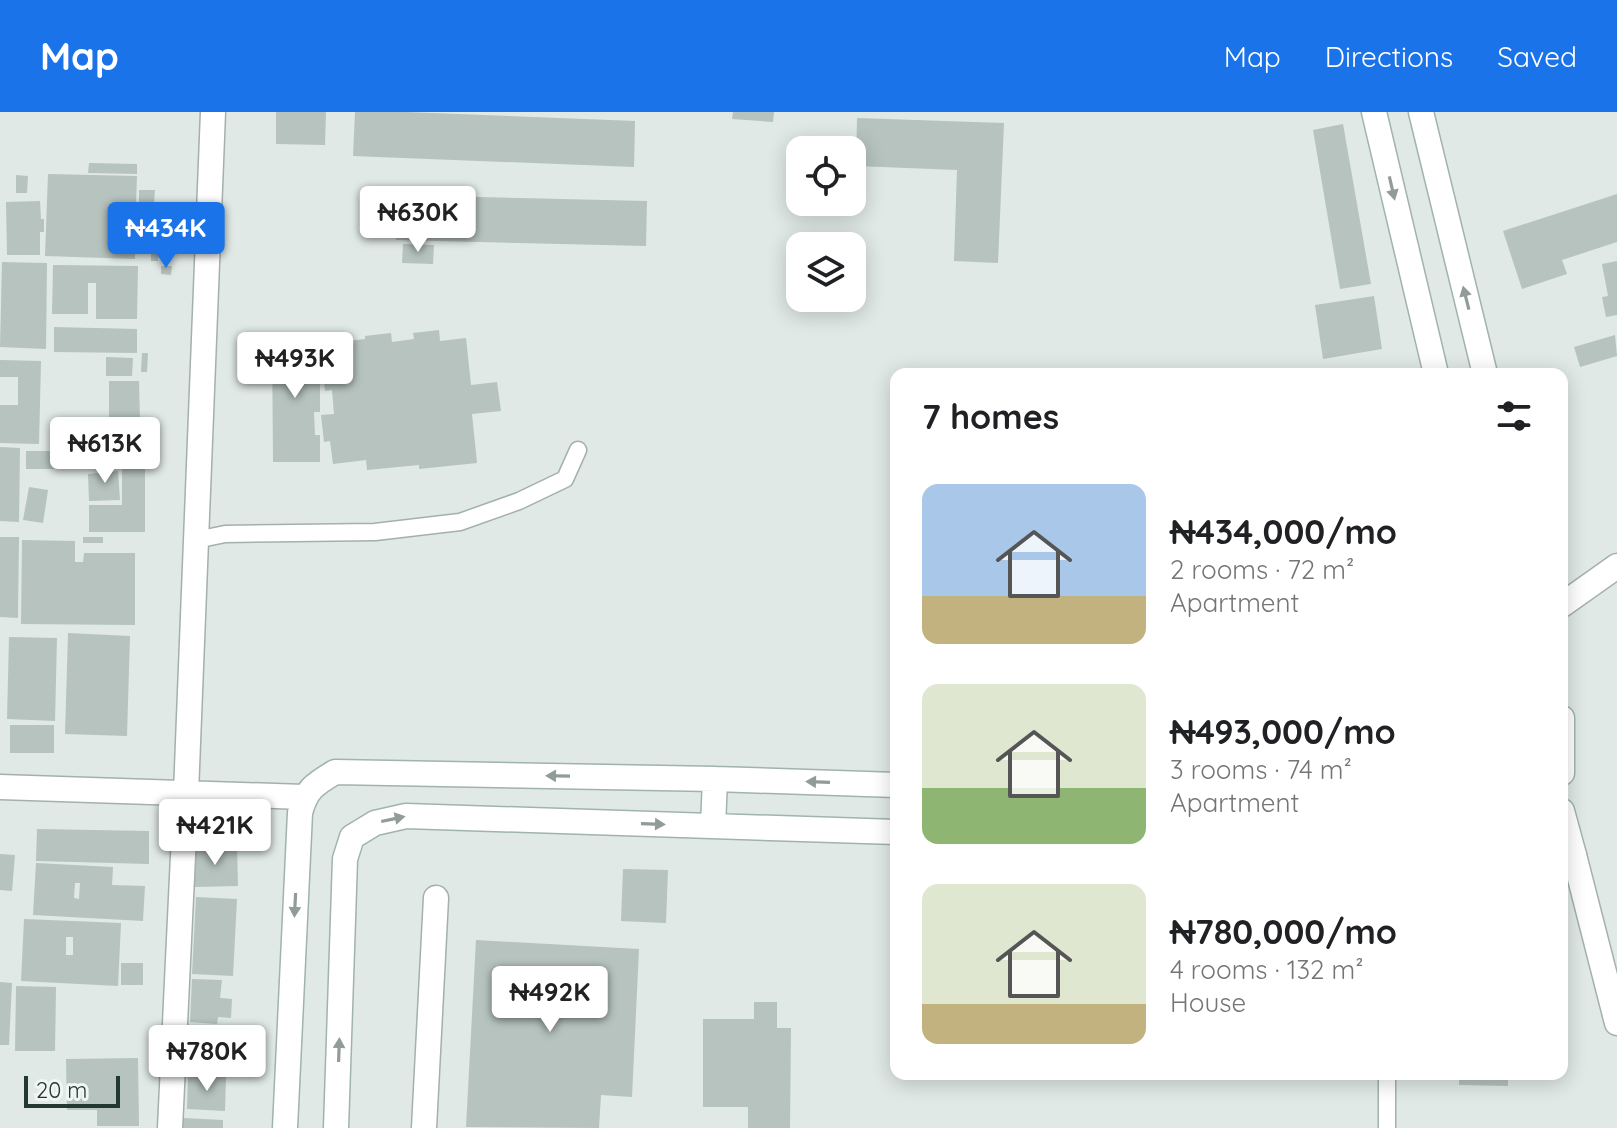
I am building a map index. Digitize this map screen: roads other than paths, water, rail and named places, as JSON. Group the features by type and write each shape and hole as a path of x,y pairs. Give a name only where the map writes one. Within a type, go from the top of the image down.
{"street":[{"path":"170,1128 213,112"},
{"path":"1374,112 1435,368"},
{"path":"1421,112 1484,368"},
{"path":"1568,601 1617,566"},
{"path":"285,1128 300,813 304,797 315,784 335,772 890,785"},
{"path":"713,826 715,779"},
{"path":"0,787 304,797"},
{"path":"336,1128 345,859 352,837 375,823 406,816 890,832"},
{"path":"1568,854 1617,1023"},
{"path":"424,1128 436,898"}],"lane":[{"path":"196,540 225,534 375,532 460,522 519,501 565,479 578,450"},
{"path":"1387,1080 1387,1128"}]}
